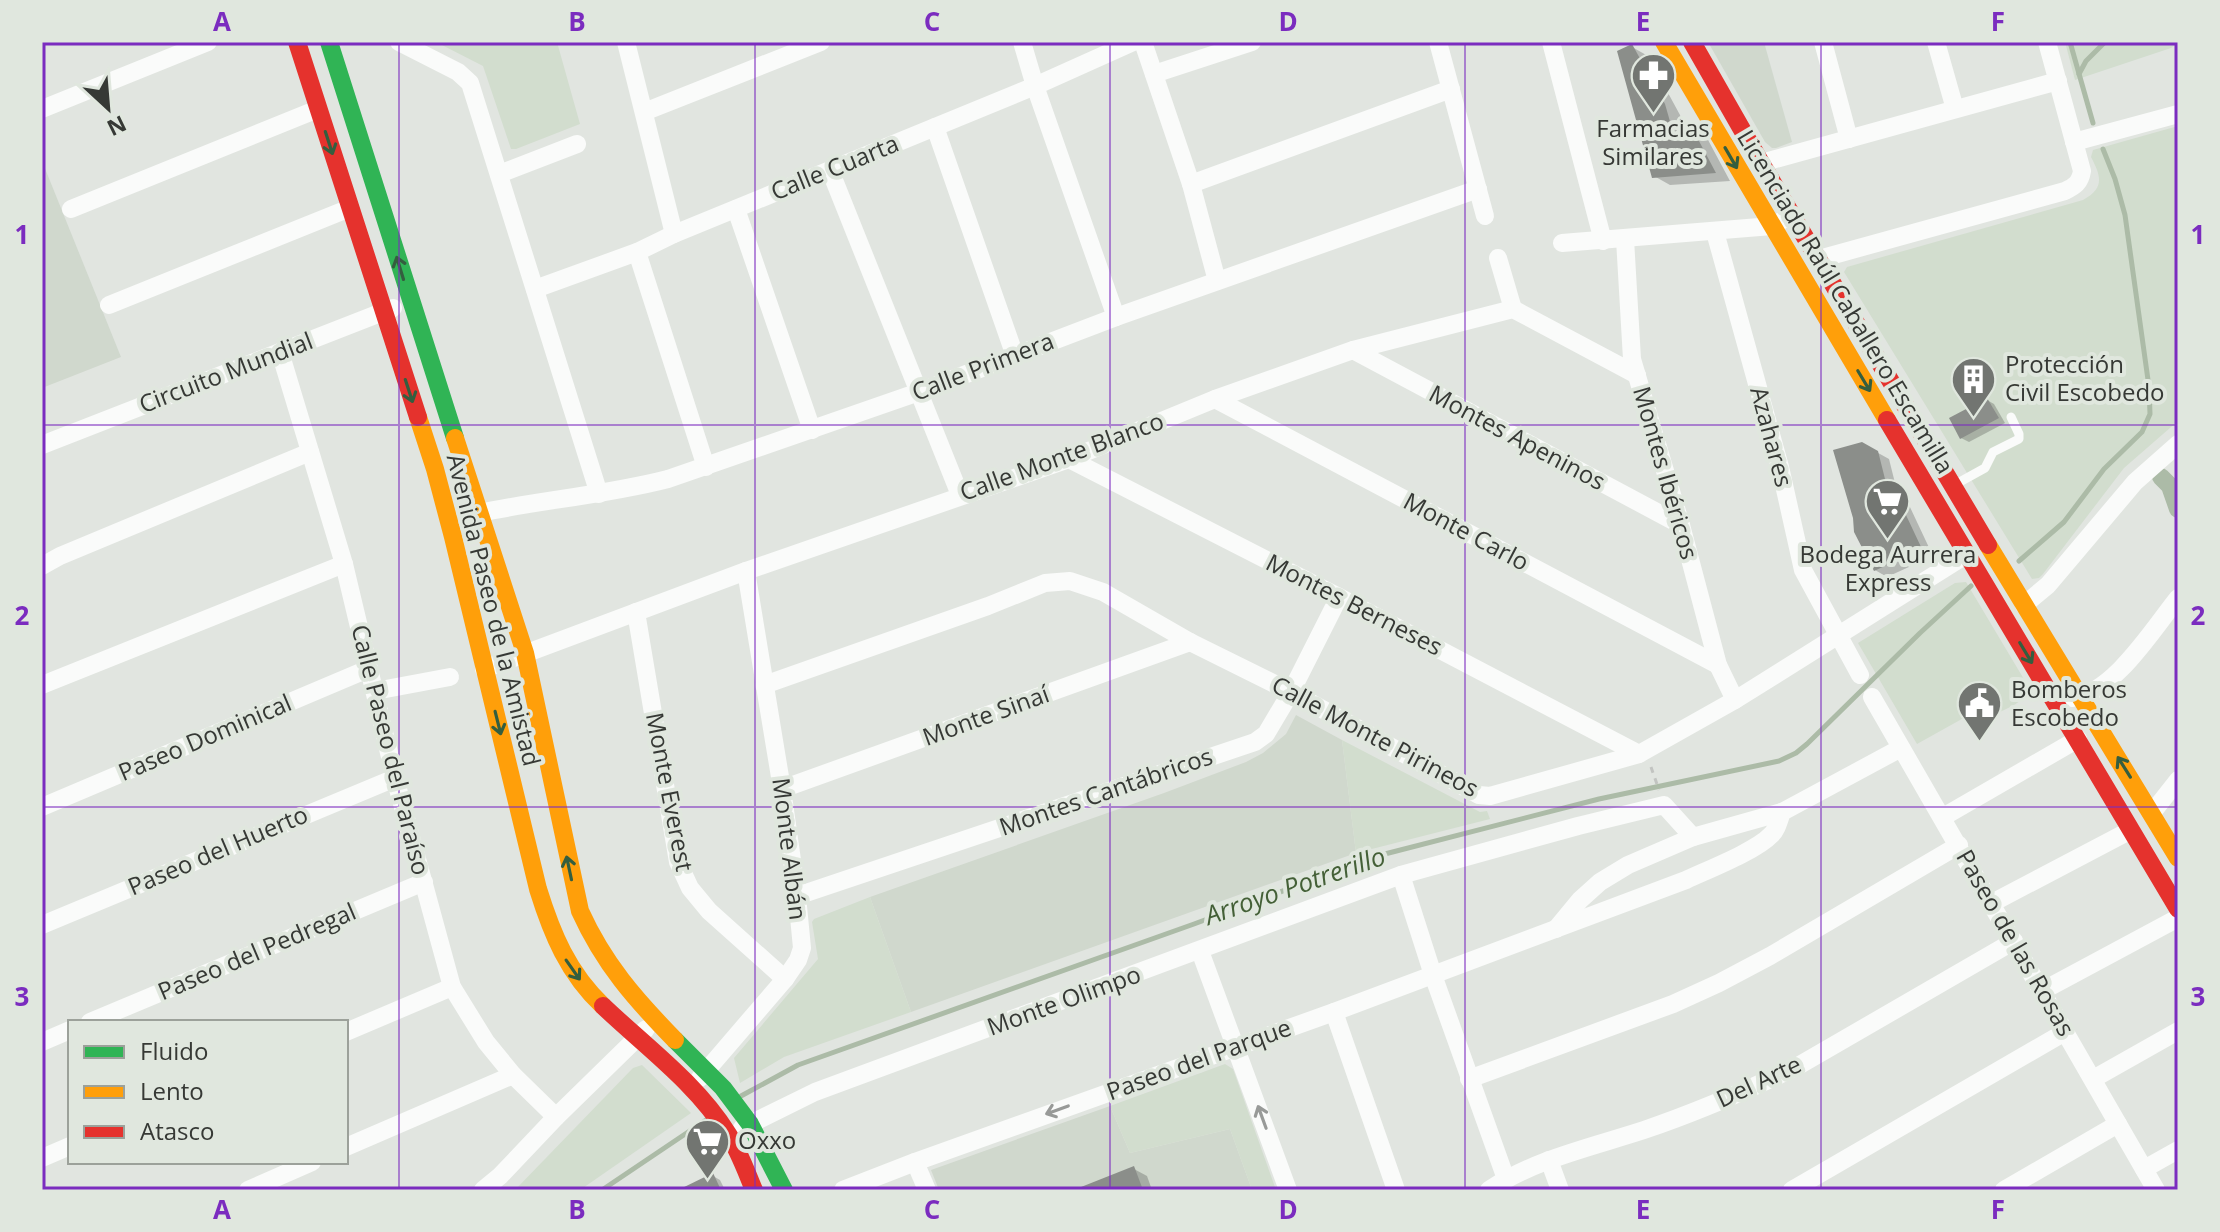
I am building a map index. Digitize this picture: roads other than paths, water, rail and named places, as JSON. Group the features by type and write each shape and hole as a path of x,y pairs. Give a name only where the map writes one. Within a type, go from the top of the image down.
{"street":[{"path":"42,109 208,42"},
{"name":"Avenida Paseo de la Amistad","path":"297,42 435,469 548,922 568,964 595,1000 690,1089 726,1130 754,1190"},
{"name":"Avenida Paseo de la Amistad","path":"329,42 525,653 580,911 594,942 619,978 723,1088 744,1116 784,1190"},
{"path":"399,42 465,77 473,91 599,494"},
{"path":"626,42 674,234"},
{"path":"644,112 821,42"},
{"path":"1022,42 1116,317"},
{"name":"Calle Cuarta","path":"535,289 637,252 1133,42"},
{"path":"1143,42 1191,184 1217,281"},
{"path":"1154,74 1252,42"},
{"path":"1438,42 1485,216"},
{"path":"1551,42 1603,241"},
{"name":"Licenciado Raúl Caballero Escamilla","path":"1664,42 2178,909"},
{"name":"Licenciado Raúl Caballero Escamilla","path":"1692,42 2024,605 2178,858"},
{"path":"1823,42 1849,139"},
{"path":"1936,42 1955,109"},
{"path":"1819,259 2065,191 2078,182 2082,171 2047,42"},
{"path":"1761,163 2058,81"},
{"path":"1191,184 1451,89"},
{"path":"71,209 318,109"},
{"path":"2074,142 2178,114"},
{"path":"935,127 1015,356"},
{"path":"499,174 577,144"},
{"path":"830,170 960,495"},
{"name":"Calle Primera","path":"479,513 646,485 706,467 1478,189"},
{"path":"109,305 350,208"},
{"path":"736,209 812,430"},
{"path":"1562,243 1772,226 1792,215"},
{"name":"Azahares","path":"1715,232 1780,467 1803,570 1860,675"},
{"name":"Montes Ibéricos","path":"1625,239 1632,359 1718,665 1735,700"},
{"path":"637,252 706,467"},
{"path":"1498,258 1513,309 1637,375"},
{"name":"Circuito Mundial","path":"42,445 411,302"},
{"name":"Calle Monte Blanco","path":"484,669 746,571 1069,459 1215,399 1353,350 1513,309"},
{"name":"Montes Apeninos","path":"1353,350 1681,525"},
{"name":"Calle Paseo del Paraíso","path":"280,352 344,564 395,778 452,987 486,1042 513,1075 556,1117"},
{"name":"Monte Carlo","path":"1215,399 1718,665"},
{"path":"2024,605 2048,585 2135,482 2178,444"},
{"path":"42,566 310,452"},
{"name":"Montes Berneses","path":"1069,459 1339,597 1644,759"},
{"path":"1927,488 1951,481"},
{"name":"Calle Monte Pirineos","path":"764,685 1045,583 1070,581 1089,586 1485,796 1644,759 1966,555"},
{"path":"42,685 344,564"},
{"name":"Monte Albán","path":"690,1089 785,979 802,948 782,789 746,571"},
{"name":"Montes Cantábricos","path":"797,896 1255,742 1266,734 1291,692 1339,597"},
{"path":"2054,700 2081,697 2106,684 2178,598"},
{"name":"Monte Everest","path":"636,612 678,862 690,888 709,911 785,979"},
{"name":"Monte Sinaí","path":"782,789 1190,642"},
{"name":"Paseo Dominical","path":"42,807 368,669"},
{"path":"375,691 450,677"},
{"name":"Paseo de las Rosas","path":"1872,697 2156,1190"},
{"path":"1943,817 2078,739"},
{"name":"Paseo del Parque","path":"1556,930 1580,900 1600,882 1628,865 1693,837 1782,812 1901,748"},
{"name":"Paseo del Huerto","path":"42,925 395,778"},
{"path":"2152,813 2178,780"},
{"name":"Monte Olimpo","path":"726,1130 744,1116 1401,875 1664,805 1693,837"},
{"name":"Paseo del Parque","path":"843,1190 1334,1012 1686,880 1772,835 1782,812"},
{"path":"1992,903 2131,830"},
{"path":"1469,1079 1673,1004 1719,983 1959,845"},
{"path":"1401,875 1433,975 1506,1179"},
{"name":"Paseo del Pedregal","path":"95,1020 424,882"},
{"path":"2042,991 2178,918"},
{"name":"Del Arte","path":"1489,1190 1549,1160 1646,1129 1769,1080 2014,941"},
{"path":"1200,951 1288,1190"},
{"path":"348,1031 452,987"},
{"path":"1334,1012 1396,1190"},
{"path":"483,1190 656,1020"},
{"path":"42,1042 68,1031"},
{"path":"2093,1079 2178,1031"},
{"path":"1792,1190 2065,1032"},
{"path":"348,1146 513,1075"},
{"path":"2004,1190 2032,1183 2118,1124"},
{"path":"42,1158 68,1147"},
{"path":"2144,1169 2178,1150"},
{"path":"1549,1160 1560,1190"},
{"path":"915,1162 927,1190"},
{"path":"248,1190 307,1164"}],"lane":[{"path":"1951,481 1985,468 1993,452 2019,439 2011,417"}],"waterway":[{"name":"Arroyo Potrerillo","path":"2070,42 2093,123"},
{"name":"Arroyo Potrerillo","path":"2079,74 2086,61 2105,42"},
{"name":"Arroyo Potrerillo","path":"2019,561 2064,522 2104,469 2142,432 2150,414 2125,215 2103,149"},
{"path":"2161,477 2170,486 2178,509"},
{"name":"Arroyo Potrerillo","path":"741,1096 798,1065 1377,856 1599,799 1779,761 1807,744 1971,586"},
{"name":"Arroyo Potrerillo","path":"602,1190 706,1120"}],"place":[{"name":"Farmacias Similares","path":"1653,114"},
{"name":"Protección Civil Escobedo","path":"1974,418"},
{"name":"Bodega Aurrera Express","path":"1888,540"},
{"name":"Bomberos Escobedo","path":"1980,743"},
{"name":"Oxxo","path":"707,1180"}]}
